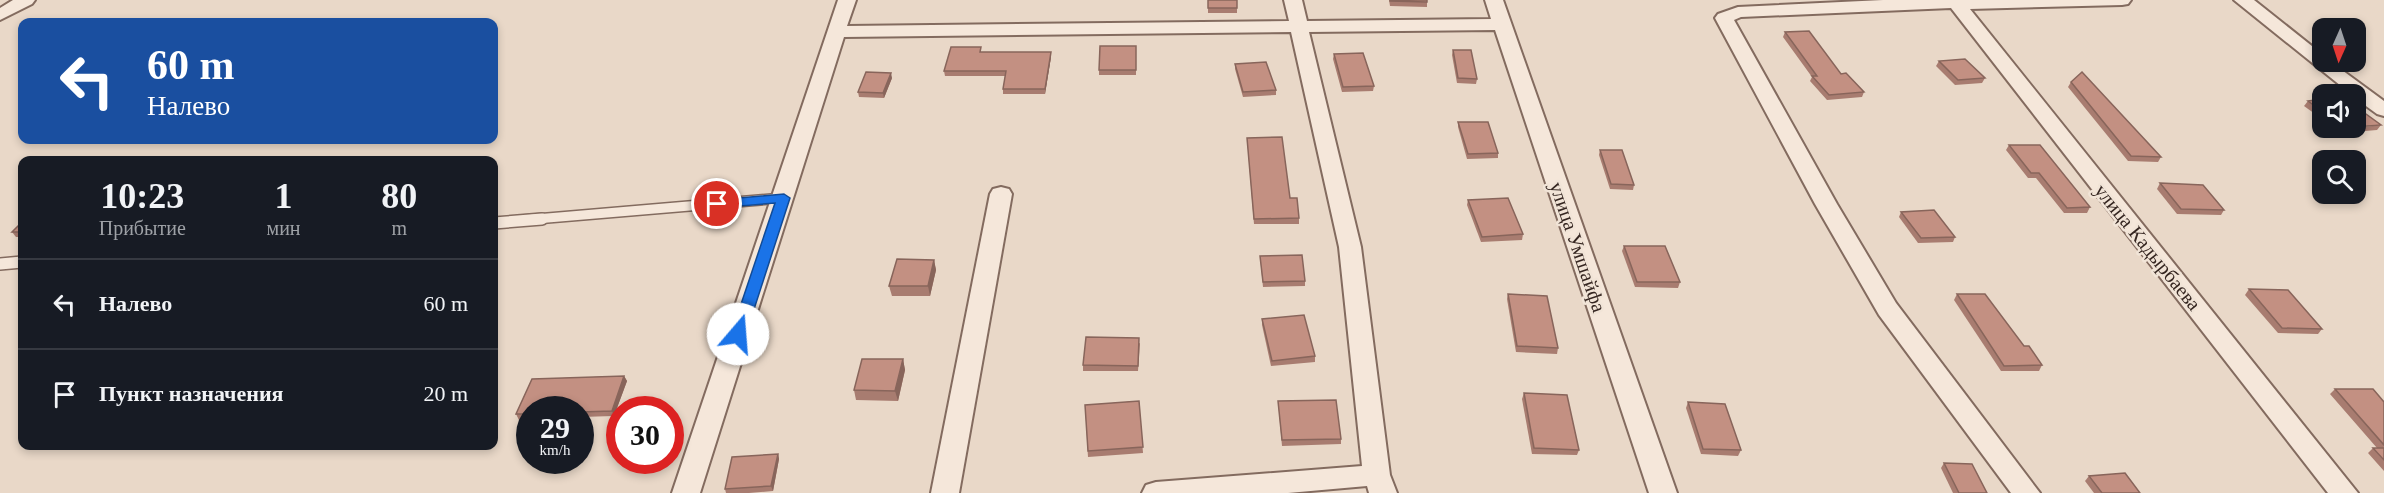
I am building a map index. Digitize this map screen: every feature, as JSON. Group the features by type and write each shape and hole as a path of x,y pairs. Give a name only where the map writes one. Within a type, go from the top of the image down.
{"street":[{"path":"0,15 26,0"},
{"path":"686,493 848,0"},
{"path":"1156,493 1380,484 1350,247 1293,0"},
{"name":"улица Умшайфа","path":"1494,0 1663,493"},
{"path":"2026,493 1887,309 1826,204 1724,18 1738,6 1954,1 1983,6 2122,0"},
{"path":"2243,0 2384,110"},
{"name":"улица Кадырбаева","path":"1954,1 2344,493"},
{"path":"839,32 1501,24"},
{"path":"945,493 1001,194"}],"lane":[{"path":"498,223 784,198"},
{"path":"0,264 18,262"}],"building":[{"path":"1208,0 1237,0 1237,8 1208,8"},
{"path":"1427,0 1427,2 1390,1"},
{"path":"1809,31 1841,74 1846,73 1864,92 1829,95 1812,76 1817,76 1785,32"},
{"path":"1100,46 1136,46 1136,70 1099,70"},
{"path":"951,47 981,47 980,52 1051,52 1045,89 1003,89 1006,71 944,71"},
{"path":"1453,50 1471,50 1477,79 1458,78"},
{"path":"1363,53 1374,86 1343,87 1334,54"},
{"path":"1965,59 1985,78 1958,80 1939,61"},
{"path":"1266,62 1276,90 1243,92 1235,64"},
{"path":"866,72 891,73 883,93 858,92"},
{"path":"2082,72 2161,157 2131,156 2071,82"},
{"path":"2366,114 2381,125 2366,126"},
{"path":"1458,122 1488,122 1498,153 1468,154"},
{"path":"1282,137 1290,198 1297,198 1299,218 1254,219 1247,138"},
{"path":"2009,145 2040,145 2090,207 2067,208 2039,173 2031,173"},
{"path":"1600,150 1622,150 1634,185 1611,184"},
{"path":"2160,183 2203,185 2224,210 2181,209"},
{"path":"1508,198 1523,234 1482,237 1468,200"},
{"path":"1934,210 1955,237 1921,238 1901,212"},
{"path":"1624,246 1665,246 1680,282 1637,282"},
{"path":"1302,255 1305,281 1263,282 1260,256"},
{"path":"897,259 934,260 928,286 889,286"},
{"path":"2249,289 2288,290 2322,329 2282,328"},
{"path":"1508,294 1547,296 1558,348 1517,346"},
{"path":"1957,294 1985,294 2024,346 2029,346 2042,365 2004,366"},
{"path":"1304,315 1315,356 1272,361 1262,319"},
{"path":"1086,337 1139,338 1138,366 1083,365"},
{"path":"862,359 903,359 895,391 854,390"},
{"path":"624,376 617,396 606,396 606,411 594,412 594,396 524,396 532,379"},
{"path":"2335,389 2373,389 2384,402 2384,445"},
{"path":"1524,393 1567,395 1579,450 1534,448"},
{"path":"1336,400 1341,439 1282,440 1278,401"},
{"path":"1139,401 1143,447 1088,451 1085,405"},
{"path":"1688,402 1725,404 1741,450 1703,449"},
{"path":"2373,448 2384,448 2384,460"},
{"path":"778,454 771,486 725,489 732,457"},
{"path":"1944,463 1972,464 1987,493 1959,493"},
{"path":"2125,473 2140,493 2102,493 2089,476"}],"route":[{"path":"717,204 784,198 738,334"}]}
